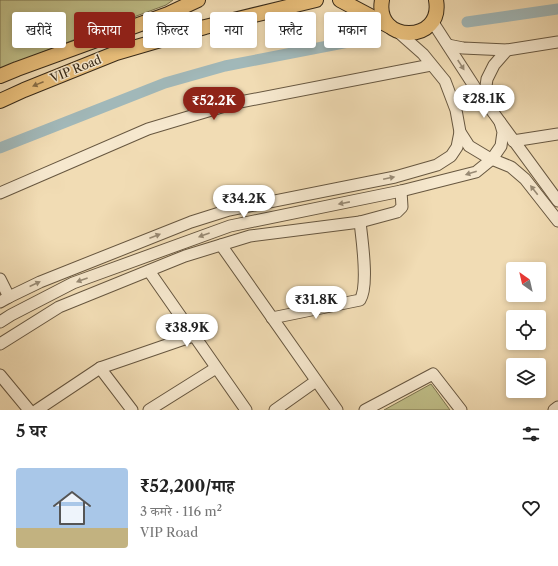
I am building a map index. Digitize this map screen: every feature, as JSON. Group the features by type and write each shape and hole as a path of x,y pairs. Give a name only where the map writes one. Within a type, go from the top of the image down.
{"main road":[{"name":"VIP Road","path":"0,76 168,14 198,0"},
{"name":"VIP Road","path":"0,101 116,53 206,27 316,0"},
{"path":"340,0 393,28 408,34 419,32 428,26 435,16 441,2"},
{"path":"382,0 381,6 383,16 393,28"}],"street":[{"path":"432,21 484,100 558,201"},
{"path":"0,279 4,299 54,276 191,222 229,210 395,176 437,165 451,156 457,147 460,132 456,110 444,81 423,54 393,28"},
{"path":"448,45 463,48 507,50 558,42"},
{"path":"484,100 487,79 494,65 507,50"},
{"path":"0,193 148,129 221,107 431,65"},
{"path":"0,322 73,283 230,226 401,191 476,172 492,159 501,146 503,132 500,122"},
{"path":"460,132 469,146 511,168 525,178 558,221"},
{"path":"513,141 558,134"},
{"path":"0,344 59,307 186,256 250,236 360,222 397,212 402,207 403,203 401,191"},
{"path":"272,318 360,300 363,294 364,278 360,222"},
{"path":"221,245 337,410"},
{"path":"149,271 246,410"},
{"path":"37,410 100,368 193,336"},
{"path":"100,368 132,410"},
{"path":"150,410 216,368"},
{"path":"365,410 433,374 461,410"},
{"path":"0,375 29,410"},
{"path":"275,410 316,381"},
{"path":"554,410 558,407"}],"shaded area":[{"path":"0,0 173,0 166,5 147,12 143,12 143,14 135,17 135,12 74,12 74,40 66,43 66,12 12,12 12,48 53,48 0,69"},
{"path":"431,384 450,410 384,410"}],"waterway":[{"path":"467,22 558,9"},
{"path":"0,148 165,83 225,66 324,47"}]}
